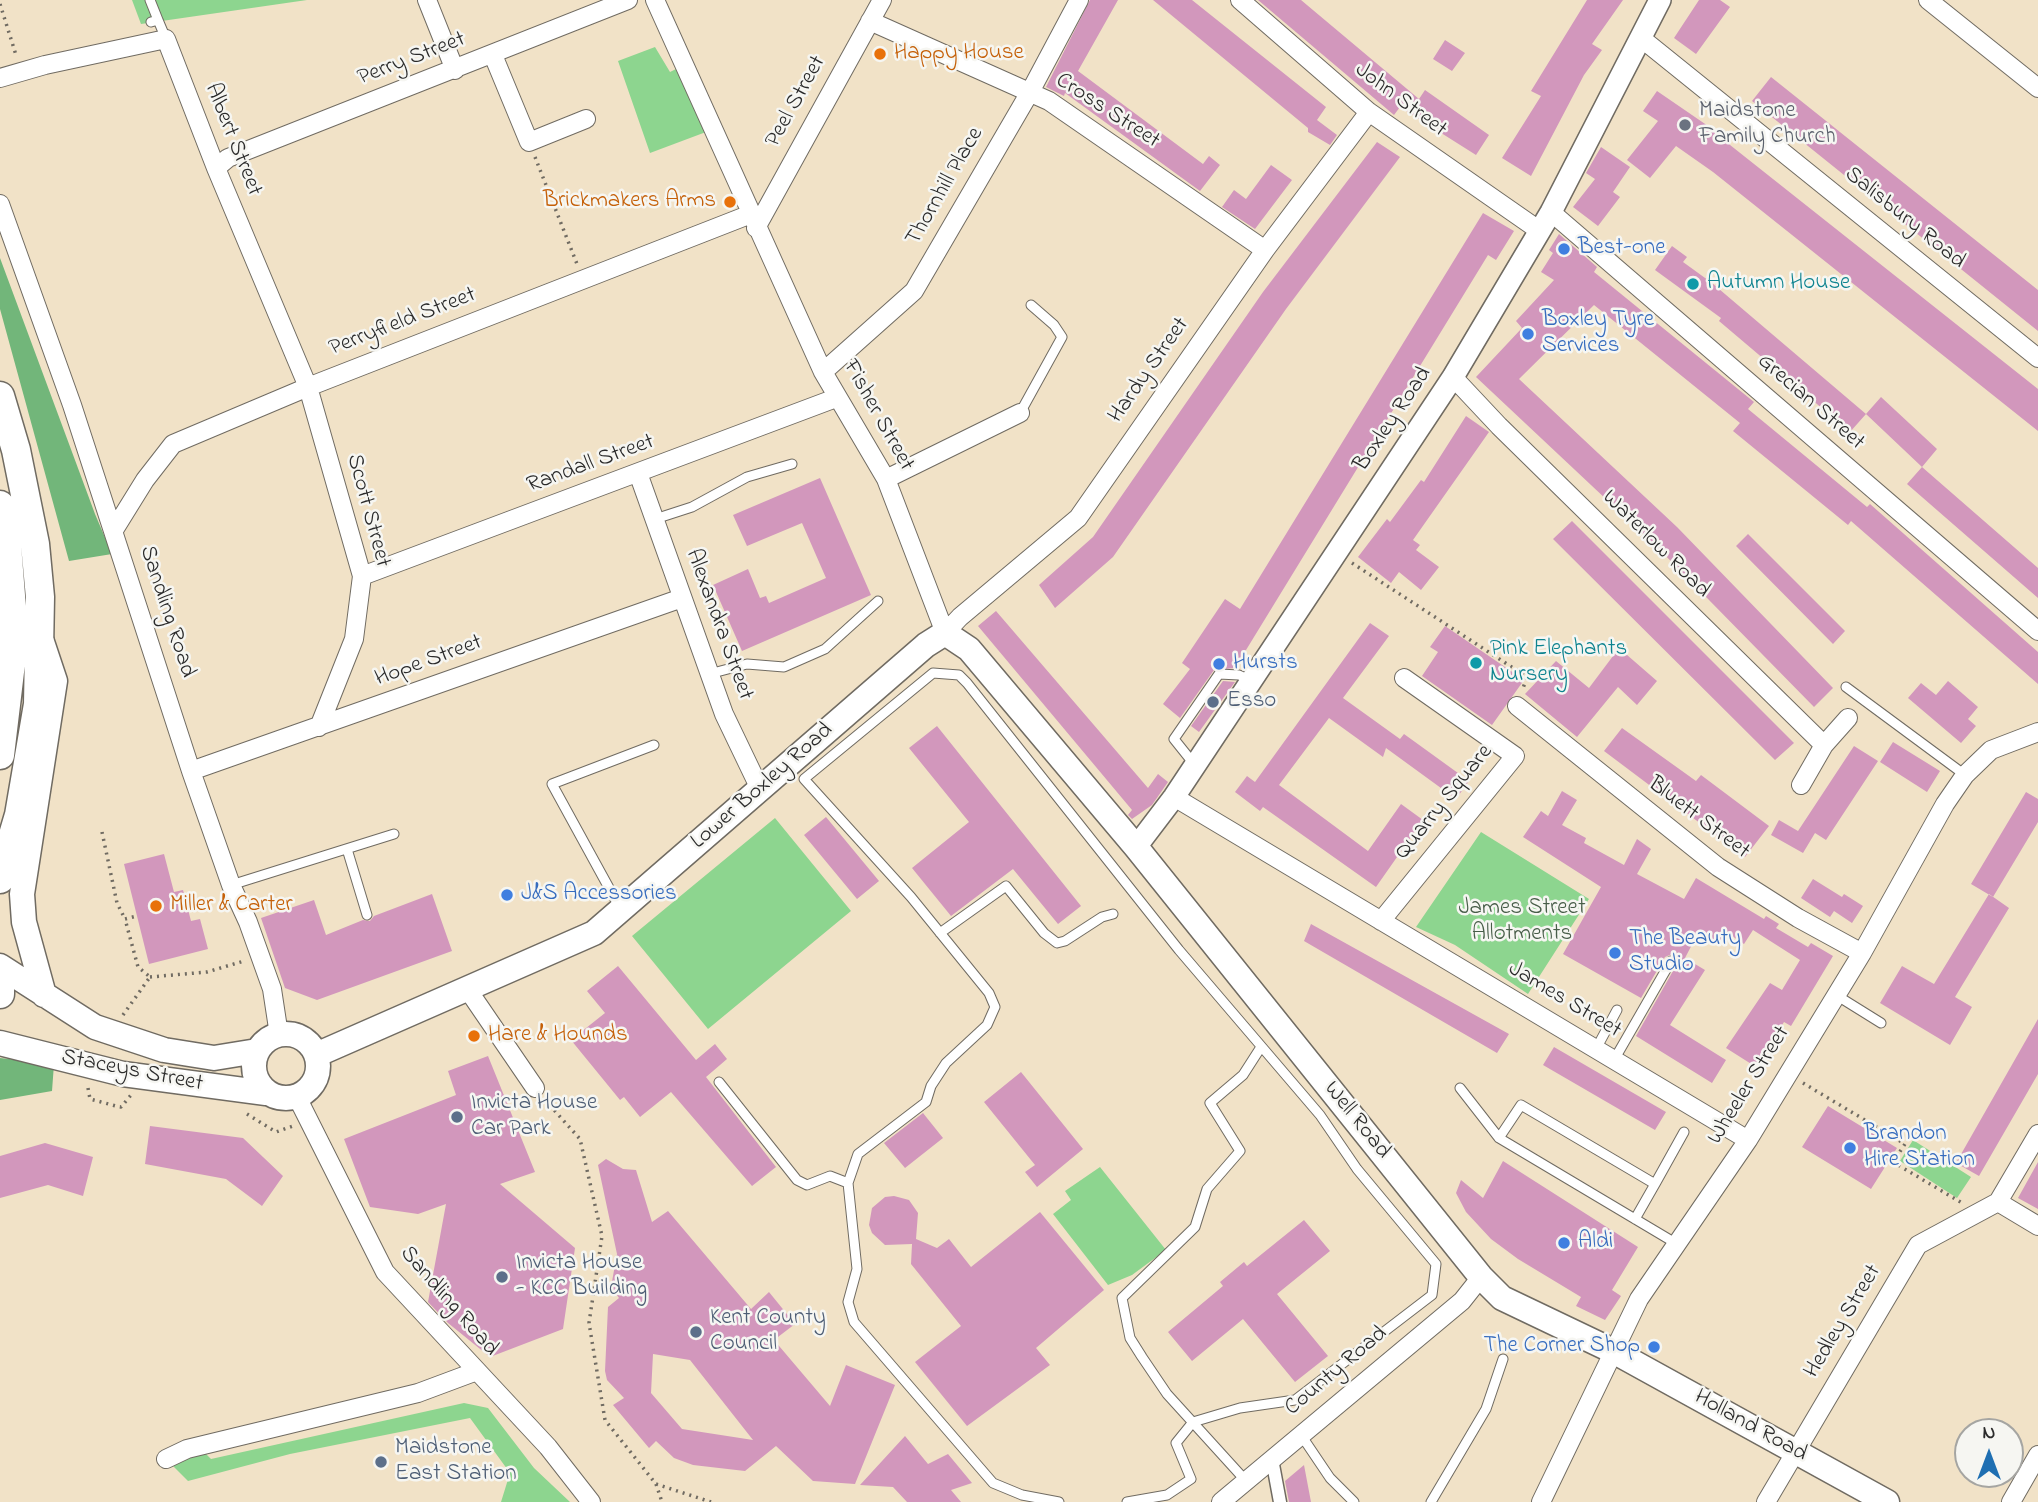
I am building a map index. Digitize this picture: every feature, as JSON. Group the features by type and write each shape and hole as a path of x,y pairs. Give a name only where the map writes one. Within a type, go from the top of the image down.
{"highway":[{"path":"0,396 16,450 35,544 40,634 38,704 19,815 0,879"},
{"path":"0,505 8,559 0,755"},
{"path":"0,968 0,994"}],"main road":[{"path":"945,633 969,649 1136,847"},
{"name":"Lower Boxley Road","path":"316,1055 594,933 926,645 945,633"},
{"path":"40,634 55,681 22,894 24,922 44,996"},
{"name":"Well Road","path":"1136,847 1481,1277 1502,1297 1612,1351"},
{"name":"Staceys Street","path":"0,968 95,1027 164,1050 214,1058 257,1051"},
{"path":"288,1034 305,1040 316,1055 317,1075 306,1092 297,1097 286,1099 266,1093 254,1073 257,1051 263,1044 279,1035 288,1034"},
{"name":"Staceys Street","path":"0,1043 123,1074 214,1089 266,1093"},
{"name":"Holland Road","path":"1612,1351 1887,1502"}],"street":[{"path":"427,0 455,70"},
{"name":"Perry Street","path":"216,168 228,158 628,0"},
{"name":"Fisher Street","path":"654,0 823,373 886,479 945,633"},
{"name":"Peel Street","path":"753,221 882,0"},
{"name":"Thornhill Place","path":"823,373 914,291 1030,92 1079,0"},
{"name":"John Street","path":"1240,0 1369,112 1539,231"},
{"name":"Boxley Road","path":"1136,847 1174,797 1453,377 1550,212 1660,0"},
{"path":"1928,0 2038,88"},
{"name":"Cross Street","path":"870,21 1049,101 1265,250"},
{"name":"Salisbury Road","path":"1641,38 2038,358"},
{"path":"0,78 166,39"},
{"name":"Albert Street","path":"166,39 216,168 308,387"},
{"path":"493,55 529,142 586,119"},
{"name":"Hardy Street","path":"945,633 977,602 1078,518 1265,250 1369,112"},
{"name":"Sandling Road","path":"0,204 114,530 191,771 231,885 272,989 279,1035"},
{"name":"Grecian Street","path":"1550,212 2038,631"},
{"name":"Perryfield Street","path":"114,530 173,444 308,387 583,279 753,221"},
{"name":"Waterlow Road","path":"1453,377 1824,745"},
{"name":"Scott Street","path":"308,387 362,576 354,639 319,727"},
{"name":"Randall Street","path":"362,576 836,398"},
{"path":"886,479 1020,413"},
{"name":"Alexandra Street","path":"638,474 724,714 760,789"},
{"name":"Hope Street","path":"191,771 682,598"},
{"name":"Quarry Square","path":"1381,921 1515,756 1404,678"},
{"name":"Bluett Street","path":"1517,706 1718,867 1798,918 1862,953"},
{"path":"1801,785 1824,745 1848,718"},
{"name":"Wheeler Street","path":"1541,1502 1639,1299 1748,1140 1862,953 1944,804 1965,775 1991,750 2038,732"},
{"name":"James Street","path":"1174,797 1748,1140"},
{"path":"468,990 535,1087"},
{"name":"Sandling Road","path":"297,1097 385,1272 548,1447 591,1502"},
{"path":"2038,1134 1998,1202 2038,1226"},
{"name":"Hedley Street","path":"1766,1502 1918,1245 1998,1202"},
{"name":"County Road","path":"1221,1502 1300,1433 1462,1301 1481,1277"},
{"path":"166,1459 187,1449 418,1393 477,1371"},
{"path":"2011,1502 2038,1454"},
{"path":"1272,1459 1280,1502"}],"lane":[{"path":"150,0 155,21 166,39"},
{"path":"1020,413 1062,337 1054,325 1031,305"},
{"path":"655,519 692,506 747,477 792,464"},
{"path":"709,674 747,664 784,667 825,649 878,601"},
{"path":"1059,1502 1022,1495 993,1483 854,1322 848,1302 857,1269 848,1183 858,1154 926,1102 931,1086 946,1062 987,1025 995,1007 989,993 940,933 804,779 933,673 946,672 959,676 967,683 1179,950 1320,1115 1357,1169 1436,1264 1432,1295 1295,1400 1241,1408 1193,1422 1176,1443 1191,1479 1167,1495 1127,1502"},
{"path":"1195,765 1174,739 1219,674 1239,675 1251,681"},
{"path":"1846,687 1965,775"},
{"path":"621,909 552,783 653,745"},
{"path":"231,885 394,834"},
{"path":"347,849 367,915"},
{"path":"940,933 1006,886 1044,933 1057,943 1065,941 1102,917 1113,914"},
{"path":"1614,1060 1671,961"},
{"path":"1836,995 1881,1023"},
{"path":"1596,1049 1617,1010"},
{"path":"1246,1481 1167,1394 1130,1338 1122,1297 1195,1227 1207,1189 1241,1151 1210,1103 1243,1075 1261,1047"},
{"path":"719,1082 797,1181 807,1185 830,1176 848,1183"},
{"path":"1460,1088 1500,1138 1677,1244"},
{"path":"1500,1138 1521,1104 1655,1184"},
{"path":"1635,1219 1684,1132"},
{"path":"1431,1502 1486,1409 1503,1359"},
{"path":"1300,1433 1330,1478 1354,1502"}],"path":[{"path":"0,4 13,52 30,69"},
{"path":"529,142 583,279"},
{"path":"1336,553 1527,677 1517,706"},
{"path":"102,832 117,902 125,919 138,967 150,977 207,972 260,955"},
{"path":"125,919 137,916"},
{"path":"131,1023 119,1020 150,977"},
{"path":"1788,1073 1905,1144 1893,1162 1979,1213"},
{"path":"535,1087 580,1139 602,1236 589,1323 605,1420 656,1484 662,1502"},
{"path":"656,1484 711,1502"}],"green space":[{"path":"132,0 307,0 141,24"},
{"path":"655,47 670,72 676,69 706,132 650,153 618,61"},
{"path":"0,258 112,554 69,561 0,309"},
{"path":"775,818 851,911 708,1029 632,936"},
{"name":"James Street Allotments","path":"1481,832 1589,899 1528,994 1455,945 1416,927"},
{"path":"0,1058 54,1064 52,1091 0,1100"},
{"path":"1913,1140 1971,1177 1957,1198 1900,1161"},
{"path":"1100,1167 1166,1250 1132,1275 1108,1285 1053,1214 1071,1200 1065,1191"},
{"path":"464,1403 488,1408 534,1468 570,1502 501,1502 510,1473 470,1418 290,1454 188,1481 171,1464 203,1451 211,1459"}],"building":[{"path":"1090,0 1118,0 1078,71 1203,164 1209,156 1220,165 1200,191 1065,93 1064,96 1046,87"},
{"path":"1153,0 1192,0 1326,107 1317,120 1337,135 1330,145 1308,132 1308,128"},
{"path":"1258,0 1301,0 1419,99 1425,90 1489,135 1476,155 1400,107 1394,115"},
{"path":"1587,0 1623,0 1592,44 1602,50 1584,75 1531,176 1502,158 1541,96 1531,91"},
{"path":"1699,0 1720,0 1730,7 1696,54 1674,38"},
{"path":"1445,40 1465,53 1452,71 1433,59"},
{"path":"1771,77 2038,290 2038,331 1752,101"},
{"path":"1657,91 1727,139 1725,141 2038,389 2038,431 1713,172 1676,146 1650,178 1627,160 1658,121 1643,111"},
{"path":"1377,142 1400,157 1286,309 1113,557 1055,608 1039,585 1093,537 1263,292"},
{"path":"1601,147 1630,167 1613,192 1620,197 1598,226 1573,207 1595,179 1586,173"},
{"path":"1271,165 1292,180 1255,229 1222,207 1234,190 1246,199"},
{"path":"1483,213 1514,231 1496,260 1488,255 1235,668 1214,670 1180,718 1163,704 1190,669 1182,663 1225,599 1240,609"},
{"path":"1559,234 1597,267 1594,272 1754,402 1748,409 1867,507 1870,504 2038,652 2038,684 1851,521 1848,525 1733,431 1740,423 1594,305 1519,379 1677,527 1833,688 1814,707 1657,547 1476,377 1522,328 1516,321 1554,280 1541,272 1553,253 1549,250"},
{"path":"1672,246 1687,257 1683,262 1712,283 1866,414 1850,432 1719,321 1721,318 1655,270"},
{"path":"1881,397 1937,449 1922,467 1866,414"},
{"path":"1466,416 1489,432 1413,540 1420,545 1416,550 1439,567 1421,590 1399,572 1391,583 1358,557 1387,519 1390,522 1421,480 1424,482"},
{"path":"1922,467 2038,568 2038,598 1907,484"},
{"path":"820,478 871,595 742,651 713,585 748,569 760,598 766,596 769,603 826,578 802,523 747,546 733,515"},
{"path":"1572,521 1794,743 1775,760 1553,539"},
{"path":"1748,534 1845,631 1833,644 1736,546"},
{"path":"996,611 1148,788 1158,774 1168,782 1152,805 1132,819 1128,815 1132,810 978,626"},
{"path":"1370,623 1389,636 1343,698 1400,739 1404,734 1469,781 1456,799 1386,748 1383,757 1329,718 1279,785 1368,851 1401,804 1423,820 1376,887 1263,807 1260,811 1235,792 1247,776 1255,782"},
{"path":"1445,626 1524,680 1492,725 1422,676 1438,652 1430,647"},
{"path":"1619,648 1657,681 1637,705 1618,687 1577,737 1525,694 1556,661 1589,688"},
{"path":"1223,681 1235,682 1199,732 1191,726"},
{"path":"1948,681 1978,707 1968,719 1976,726 1961,743 1908,698 1921,683 1936,695"},
{"path":"937,726 1081,906 1058,924 1013,869 951,916 912,868 969,822 909,748"},
{"path":"1622,728 1696,781 1701,775 1769,826 1745,857 1604,751"},
{"path":"1893,742 1940,771 1927,792 1880,762"},
{"path":"1854,746 1878,761 1826,840 1815,833 1803,853 1771,835 1779,820 1798,831"},
{"path":"1562,791 1577,800 1562,825 1586,838 1584,843 1624,865 1637,839 1651,849 1637,874 1684,899 1696,878 1764,919 1766,916 1779,924 1776,928 1808,947 1811,943 1833,956 1791,1026 1784,1022 1756,1067 1726,1048 1770,983 1782,990 1800,960 1753,930 1744,944 1726,932 1718,945 1698,933 1685,958 1705,970 1670,1025 1726,1060 1712,1083 1636,1036 1677,964 1677,958 1672,954 1665,957 1641,998 1563,954 1601,887 1523,837 1541,811 1548,816"},
{"path":"2026,792 2038,799 2038,822 1993,897 1971,884"},
{"path":"826,817 879,881 857,899 804,835"},
{"name":"Miller & Carter","path":"164,854 174,892 183,890 191,921 200,919 208,949 149,964 124,864"},
{"path":"1813,879 1863,906 1852,923 1834,911 1830,917 1801,898"},
{"path":"432,894 452,951 317,1000 285,988 261,918 314,900 326,935 363,920 370,921 374,916"},
{"path":"1989,894 2009,908 1955,997 1972,1007 1950,1045 1880,1003 1902,966 1934,984"},
{"path":"1311,924 1509,1034 1497,1053 1304,941"},
{"path":"618,966 696,1060 715,1044 727,1059 706,1077 776,1167 752,1186 671,1092 640,1117 624,1097 620,1100 571,1040 605,1013 587,991"},
{"path":"2038,1019 2038,1074 1979,1176 1956,1163"},
{"path":"1554,1047 1666,1112 1655,1130 1543,1065"},
{"path":"488,1056 535,1172 500,1184 575,1248 563,1329 490,1357 448,1323 428,1302 446,1204 418,1214 370,1207 344,1139 456,1095 448,1071"},
{"path":"1021,1072 1083,1149 1037,1187 1025,1172 1035,1165 984,1102"},
{"name":"Brandon Hire Station","path":"1828,1106 1897,1148 1871,1189 1802,1147"},
{"path":"923,1113 943,1138 905,1168 884,1143"},
{"path":"150,1126 243,1138 283,1176 262,1206 226,1179 145,1164"},
{"path":"45,1143 93,1157 83,1196 48,1185 0,1198 0,1156"},
{"name":"Kent County Council","path":"606,1159 623,1169 636,1170 652,1222 668,1211 751,1309 769,1292 795,1324 774,1340 830,1406 846,1365 895,1385 855,1484 813,1481 776,1446 745,1471 693,1465 674,1458 656,1441 649,1448 613,1405 624,1398 607,1380 605,1371 608,1307 619,1298 611,1287 617,1254 598,1165","holes":["653,1354 690,1360 753,1440 682,1429 651,1393"]},
{"name":"Aldi","path":"1503,1161 1638,1247 1612,1290 1621,1296 1605,1320 1576,1306 1581,1297 1518,1259 1491,1239 1466,1212 1456,1193 1461,1180 1483,1198"},
{"path":"2038,1162 2038,1209 2018,1198"},
{"path":"894,1196 909,1200 918,1213 916,1239 937,1248 949,1239 971,1267 1040,1212 1104,1290 1036,1348 1050,1365 967,1426 915,1362 961,1326 911,1264 912,1244 885,1245 872,1233 869,1225 872,1208 885,1197"},
{"path":"1304,1220 1330,1251 1277,1294 1328,1356 1295,1382 1243,1319 1192,1361 1168,1332 1223,1286 1220,1282 1244,1262 1247,1266"},
{"path":"905,1436 928,1464 948,1454 972,1483 951,1490 961,1502 907,1502 893,1487 860,1485"},
{"path":"1304,1465 1311,1502 1289,1502 1285,1481"}],"place":[{"name":"Happy House","path":"880,54"},
{"name":"Maidstone Family Church","path":"1685,125"},
{"name":"Brickmakers Arms","path":"730,202"},
{"name":"Best-one","path":"1564,249"},
{"name":"Autumn House","path":"1693,284"},
{"name":"Boxley Tyre Services","path":"1528,334"},
{"name":"Pink Elephants Nursery","path":"1476,663"},
{"name":"Hursts","path":"1219,664"},
{"name":"Esso","path":"1213,702"},
{"name":"J&S Accessories","path":"507,895"},
{"name":"Miller & Carter","path":"156,906"},
{"name":"The Beauty Studio","path":"1615,953"},
{"name":"Hare & Hounds","path":"474,1036"},
{"name":"Invicta House Car Park","path":"457,1117"},
{"name":"Brandon Hire Station","path":"1850,1148"},
{"name":"Aldi","path":"1564,1243"},
{"name":"Invicta House - KCC Building","path":"502,1277"},
{"name":"Kent County Council","path":"696,1332"},
{"name":"The Corner Shop","path":"1654,1347"},
{"name":"Maidstone East Station","path":"381,1462"}]}
